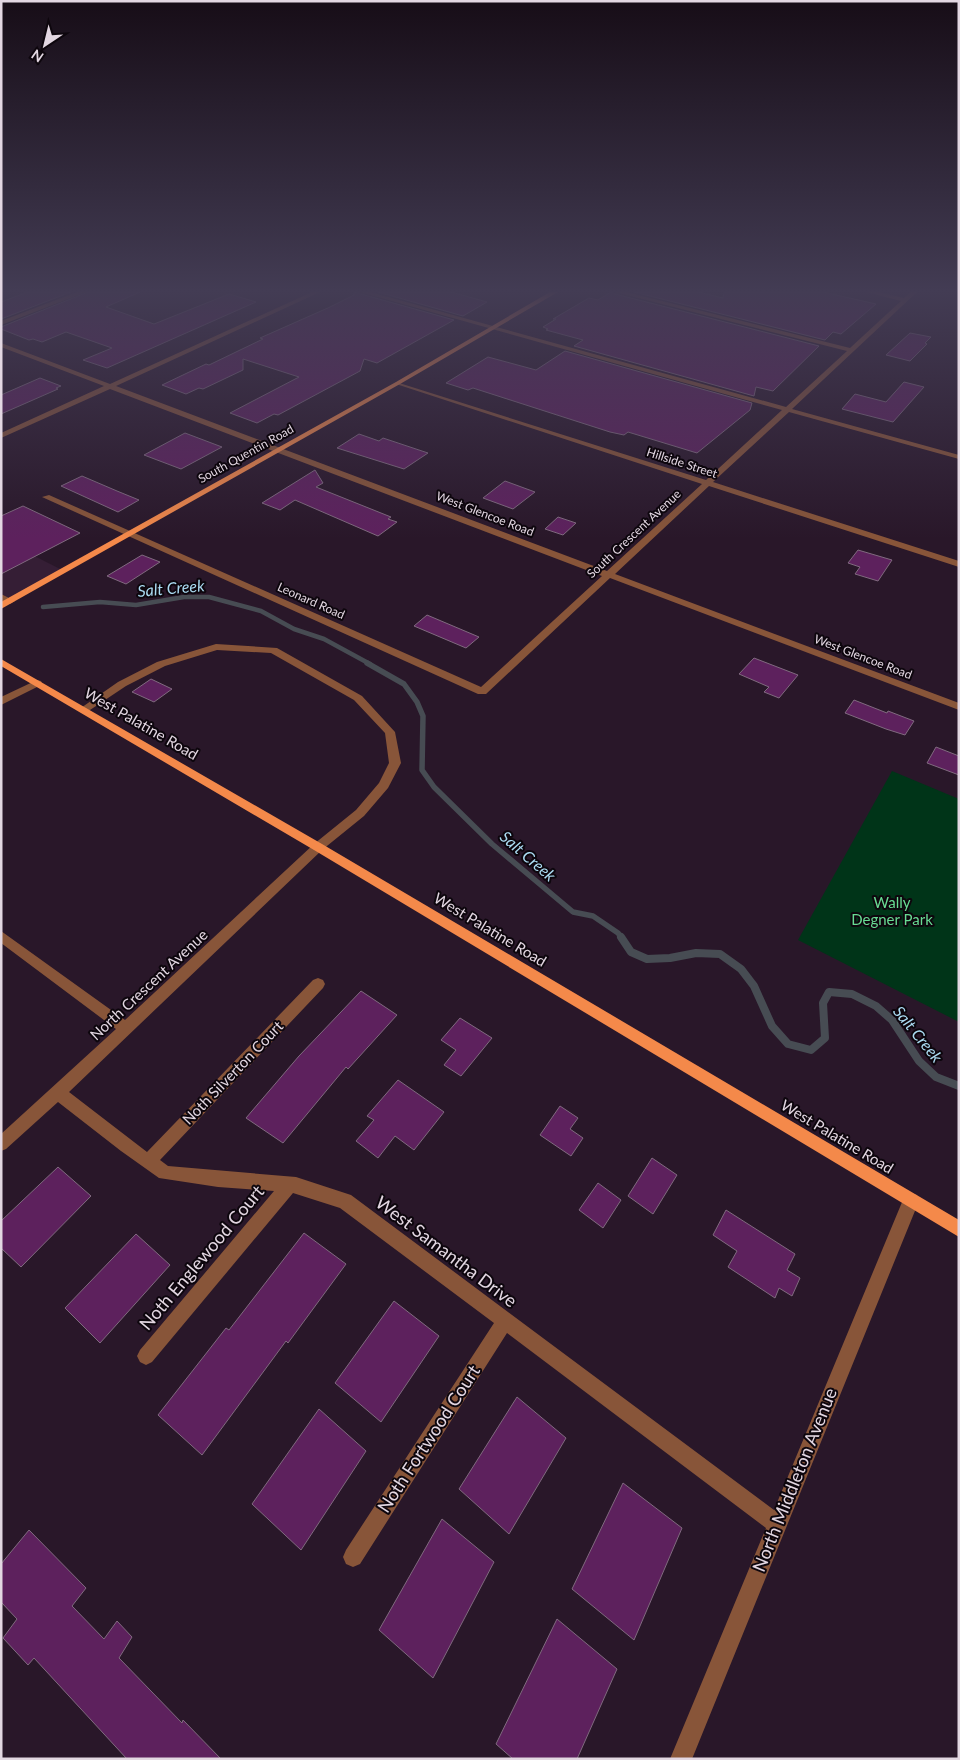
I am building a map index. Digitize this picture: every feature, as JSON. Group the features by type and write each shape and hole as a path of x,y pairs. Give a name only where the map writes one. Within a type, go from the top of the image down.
{"main road":[{"name":"South Quentin Road","path":"4,602 130,534 413,374"},
{"name":"West Palatine Road","path":"1,662 318,847 959,1230"}],"street":[{"name":"West Glencoe Road","path":"80,374 959,707"},
{"path":"1,436 138,374"},
{"path":"660,374 959,458"},
{"name":"South Crescent Avenue","path":"482,692 826,374"},
{"name":"Hillside Street","path":"398,383 959,564"},
{"name":"Leonard Road","path":"46,497 482,692"},
{"name":"North Crescent Avenue","path":"1,1144 58,1093 318,847 360,813 384,785 395,763 390,732 358,698 273,650 216,647 160,664 122,684 83,710"},
{"path":"1,702 37,683"},
{"path":"1,936 126,1029"},
{"name":"Noth Silverton Court","path":"148,1162 318,984"},
{"name":"West Samantha Drive","path":"58,1093 165,1173 296,1185 345,1201 777,1524"},
{"name":"Noth Englewood Court","path":"146,1356 289,1185"},
{"name":"North Middleton Avenue","path":"680,1759 911,1202"},
{"name":"Noth Fortwood Court","path":"353,1557 505,1321"}],"shaded area":[{"path":"1,539 64,571 1,606"}],"green space":[{"name":"Wally Degner Park","path":"892,771 959,799 959,1022 798,940"}],"building":[{"path":"185,374 234,374 203,389 199,388 186,394 162,385"},
{"path":"290,374 354,374 278,415 274,414 257,423 230,413 299,377"},
{"path":"460,374 648,374 752,403 750,410 697,453 628,432 624,435 610,432 473,388 468,390 446,383"},
{"path":"675,374 790,374 773,391 756,387 754,396"},
{"path":"40,378 61,386 1,414 1,395"},
{"path":"904,382 924,387 893,422 842,409 855,394 886,402"},
{"path":"185,433 222,447 181,469 144,455"},
{"path":"359,434 379,441 383,438 428,453 404,469 337,448"},
{"path":"315,470 323,483 316,487 391,517 388,519 397,522 378,536 295,500 280,510 262,503"},
{"path":"82,476 139,500 118,512 61,486"},
{"path":"505,481 535,492 513,509 483,498"},
{"path":"23,506 80,533 1,574 1,516"},
{"path":"558,517 576,523 563,535 545,529"},
{"path":"858,550 892,560 878,581 855,574 860,567 848,563"},
{"path":"142,555 160,562 126,584 107,576"},
{"path":"427,615 479,637 466,648 414,626"},
{"path":"754,658 798,675 779,698 764,692 769,687 739,674"},
{"path":"151,679 172,689 154,702 132,692"},
{"path":"854,700 914,721 905,735 886,729 845,713"},
{"path":"936,747 959,756 959,775 927,763"},
{"path":"361,991 397,1015 348,1069 346,1067 283,1143 246,1118 299,1056"},
{"path":"460,1018 492,1038 461,1076 444,1065 456,1050 441,1040"},
{"path":"398,1080 444,1112 414,1150 395,1136 378,1158 356,1141 374,1120 367,1116"},
{"path":"560,1106 578,1118 570,1129 583,1138 571,1156 540,1135"},
{"path":"652,1158 677,1175 653,1214 628,1196"},
{"path":"58,1167 91,1196 21,1267 1,1248 1,1221"},
{"path":"598,1183 621,1200 603,1228 579,1210"},
{"path":"726,1210 795,1254 787,1270 800,1278 792,1296 779,1288 775,1298 728,1267 737,1251 713,1235"},
{"path":"304,1233 346,1264 288,1343 286,1341 202,1455 158,1415 226,1328 229,1330"},
{"path":"136,1234 170,1265 100,1343 65,1308"},
{"path":"394,1301 439,1336 381,1422 335,1383"},
{"path":"517,1397 566,1438 509,1534 459,1489"},
{"path":"319,1409 366,1451 301,1550 252,1504"},
{"path":"623,1483 682,1528 634,1640 572,1589"},
{"path":"442,1519 494,1562 433,1678 379,1630"},
{"path":"29,1530 86,1588 72,1606 104,1639 117,1621 132,1637 119,1658 182,1723 183,1720 221,1759 127,1759 34,1658 28,1665 3,1638 17,1619 1,1602 1,1564"},
{"path":"557,1619 617,1669 577,1759 513,1759 496,1744"}],"waterway":[{"name":"Salt Creek","path":"43,607 100,602 136,605 184,597 209,597 261,611 294,629 324,639 370,664"},
{"name":"Salt Creek","path":"367,663 404,684 417,702 423,716 422,770 434,787 492,844 573,912 593,916 618,933 622,938"},
{"name":"Salt Creek","path":"621,937 631,952 647,959 670,958 696,953 720,954 741,969 754,986 772,1026 788,1044 811,1050 825,1038 823,1003 829,992 852,994 876,1006 892,1020 919,1061 936,1077 959,1086"}]}
